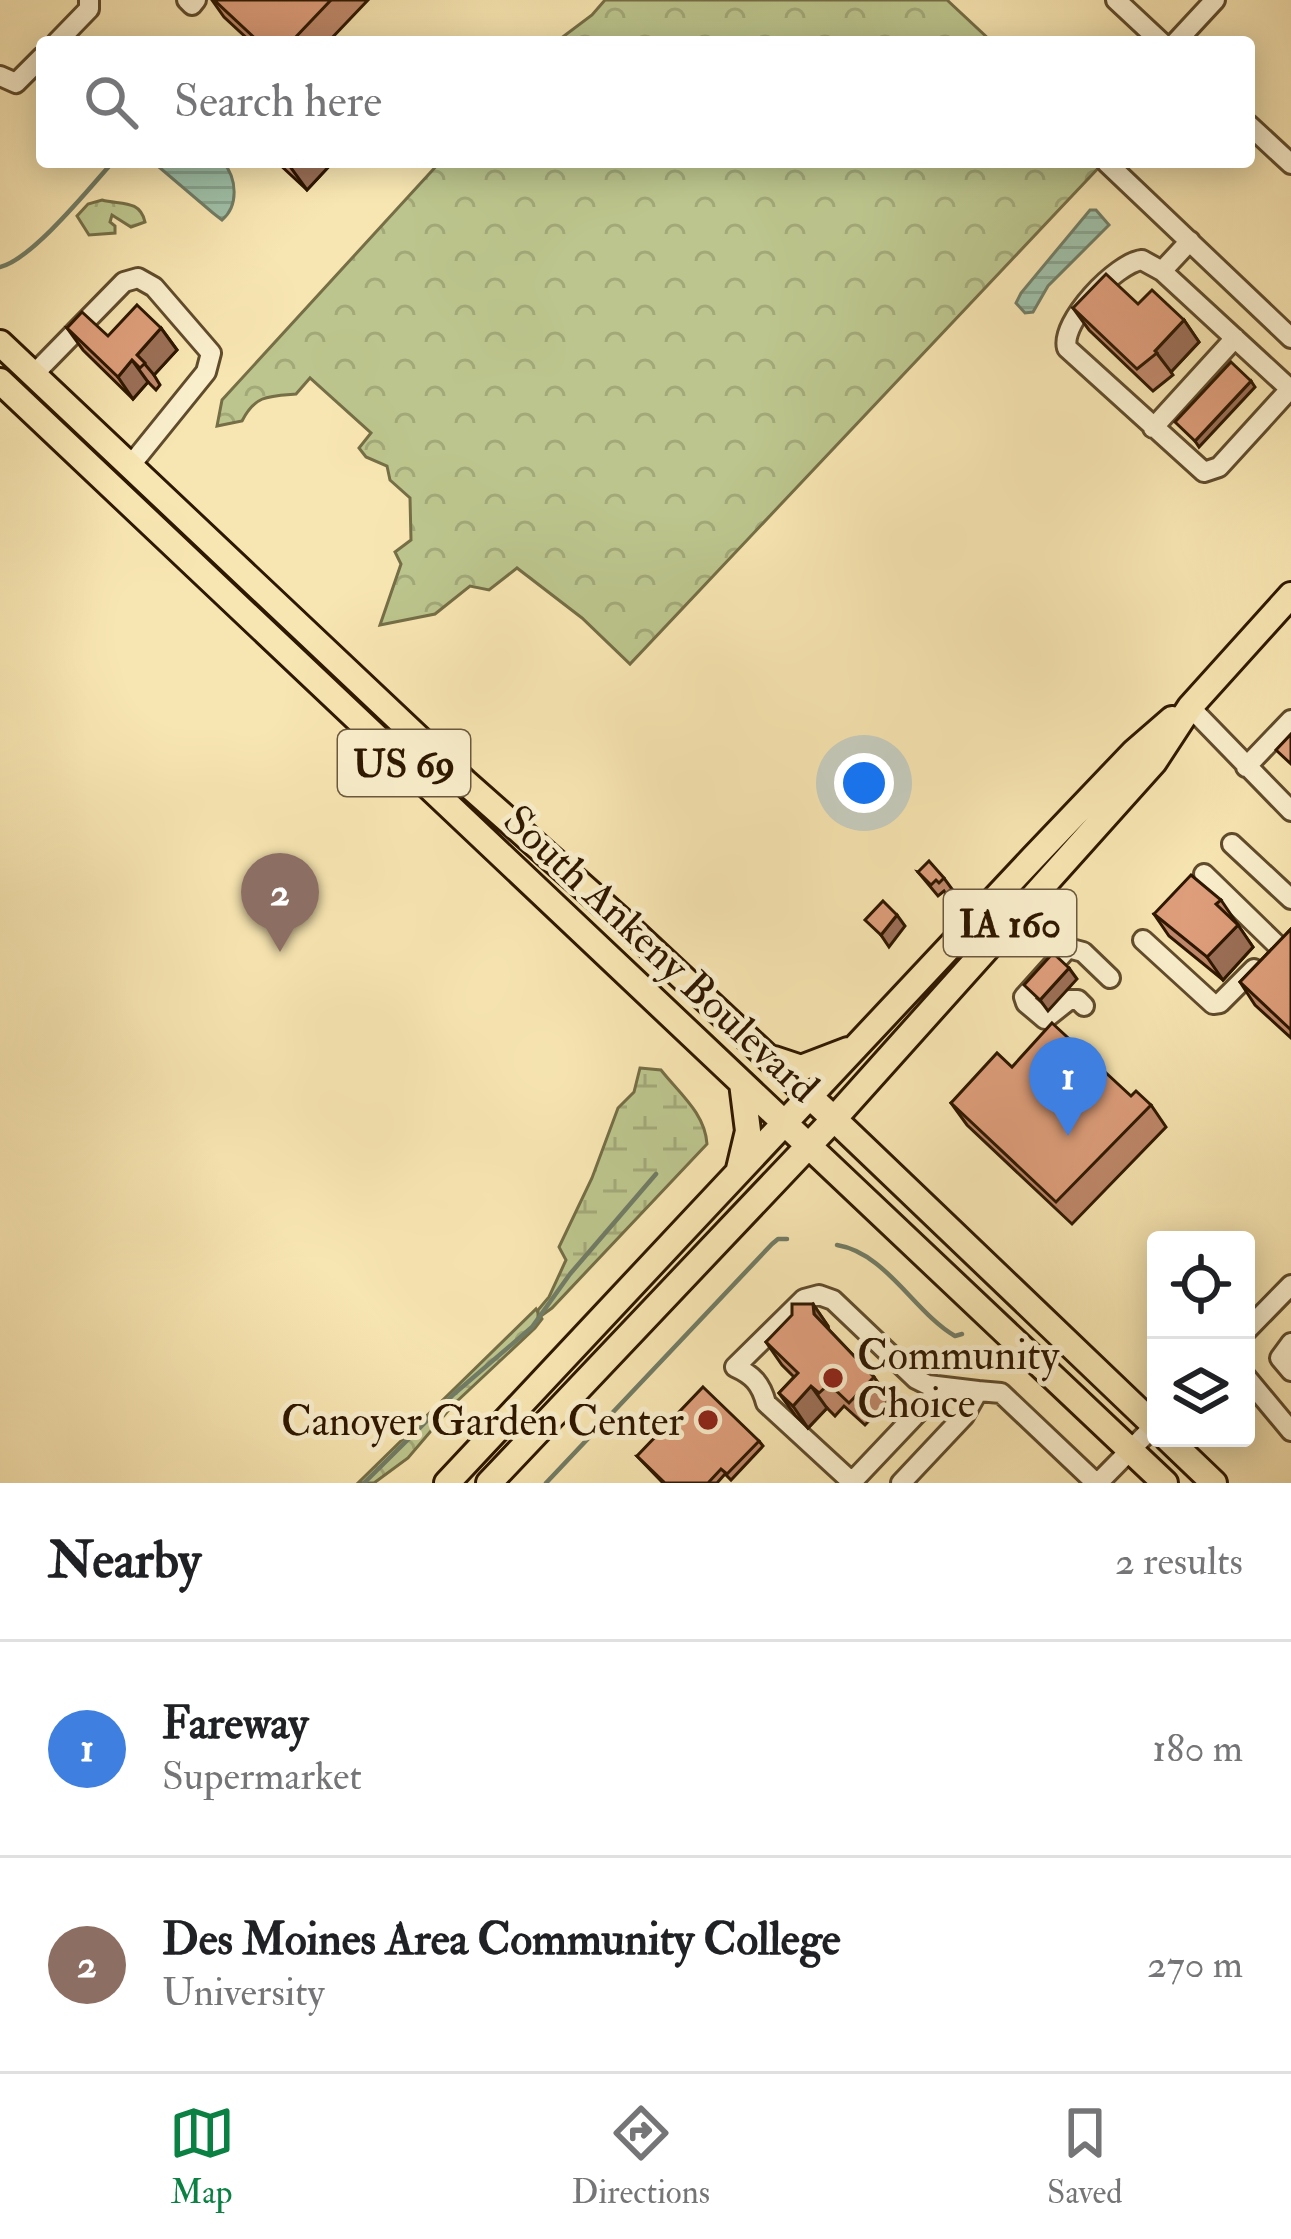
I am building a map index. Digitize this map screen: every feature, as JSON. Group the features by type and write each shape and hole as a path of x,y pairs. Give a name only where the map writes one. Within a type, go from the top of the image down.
{"main road":[{"name":"South Ankeny Boulevard","path":"0,343 465,782 766,1056 798,1111 1165,1483"},
{"name":"South Ankeny Boulevard","path":"0,381 742,1083 798,1111 1147,1418"},
{"path":"151,524 171,504"},
{"name":"IA 160","path":"488,1483 821,1132 1154,762 1190,707 1291,595"},
{"name":"IA 160","path":"447,1483 1134,752 1190,707"},
{"path":"766,1056 801,1068 863,1042"},
{"path":"739,1172 748,1131 742,1083"},
{"path":"1176,1447 1214,1483"}],"street":[{"path":"63,36 89,9 89,0"},
{"path":"187,0 192,4 196,0"},
{"path":"1116,0 1155,36"},
{"path":"1182,36 1215,0"},
{"path":"0,76 16,83 36,63"},
{"path":"1255,130 1291,164"},
{"path":"1111,168 1291,338"},
{"path":"1162,271 1190,242"},
{"path":"1142,260 1162,271 1235,338 1291,388 1211,471 1197,469 1078,359 1064,339 1070,322 1123,266 1142,260"},
{"path":"34,374 124,282 138,278 154,287 212,353 206,372 130,466"},
{"path":"1153,428 1235,338"},
{"path":"1190,707 1291,811"},
{"path":"1246,767 1291,720"},
{"path":"1232,844 1291,899"},
{"path":"1143,940 1213,1004 1220,1004 1284,938 1204,874"},
{"path":"1084,1006 1069,1000 1045,1019 1024,997 1068,948 1083,952 1110,978"},
{"path":"1255,1322 1291,1285"},
{"path":"942,1387 853,1482 766,1403 762,1388 750,1374 735,1367 790,1310 819,1295 833,1300 916,1379 942,1387 1001,1393 1097,1483 1147,1434"},
{"path":"1291,1343 1280,1358 1291,1371"},
{"path":"1255,1388 1291,1431"},
{"path":"902,1483 964,1416 978,1391"}],"green space":[{"path":"605,0 947,0 986,36 564,36"},
{"path":"435,168 1098,168 630,664 582,618 517,568 489,590 470,586 435,614 380,625 401,564 395,552 411,540 410,498 390,480 387,466 366,457 359,448 371,433 310,378 296,394 264,398 242,421 217,426 222,400"},
{"path":"102,200 134,206 145,222 131,227 112,215 115,233 89,235 77,216 88,204"},
{"path":"640,1068 661,1070 696,1113 707,1144 538,1318 566,1260 559,1247 618,1108 634,1092"},
{"path":"536,1309 542,1319 535,1328 453,1405 408,1458 374,1483 358,1483"}],"shaded area":[{"path":"160,168 226,168 234,192 222,220"},
{"path":"1090,210 1096,210 1109,225 1048,286 1033,312 1025,313 1016,303 1021,293"}],"building":[{"path":"214,0 331,0 297,36 253,36"},
{"path":"1106,274 1138,304 1152,290 1184,320 1137,369 1073,308"},
{"path":"137,305 161,328 137,355 145,363 140,368 132,360 118,377 67,328 82,312 108,336"},
{"path":"1231,362 1251,381 1195,441 1175,422"},
{"path":"1291,734 1291,764 1276,750"},
{"path":"929,861 944,878 939,883 936,880 931,885 918,872"},
{"path":"1191,875 1221,900 1216,904 1238,925 1207,957 1154,914"},
{"path":"883,901 897,915 881,935 865,920"},
{"path":"1291,929 1291,1030 1240,982"},
{"path":"1053,953 1069,968 1040,1000 1024,985"},
{"path":"1052,1023 1131,1096 1136,1091 1151,1105 1056,1202 951,1103 997,1053 1012,1067"},
{"name":"Community Choice","path":"792,1304 813,1304 814,1314 874,1377 849,1403 829,1384 819,1393 811,1386 793,1406 779,1393 798,1373 766,1342 792,1315"},
{"name":"Canoyer Garden Center","path":"703,1387 759,1441 727,1474 721,1469 708,1483 665,1483 637,1456"}],"waterway":[{"path":"0,267 43,238 107,168"},
{"path":"364,1483 454,1394 532,1327 570,1274 656,1174"},
{"path":"546,1483 772,1244 787,1239"},
{"path":"837,1245 870,1259 940,1326 955,1336 962,1334"}],"place":[{"name":"Des Moines Area Community College","path":"280,952"},
{"name":"Fareway","path":"1068,1136"},
{"name":"Community Choice","path":"833,1378"},
{"name":"Canoyer Garden Center","path":"708,1420"}]}
